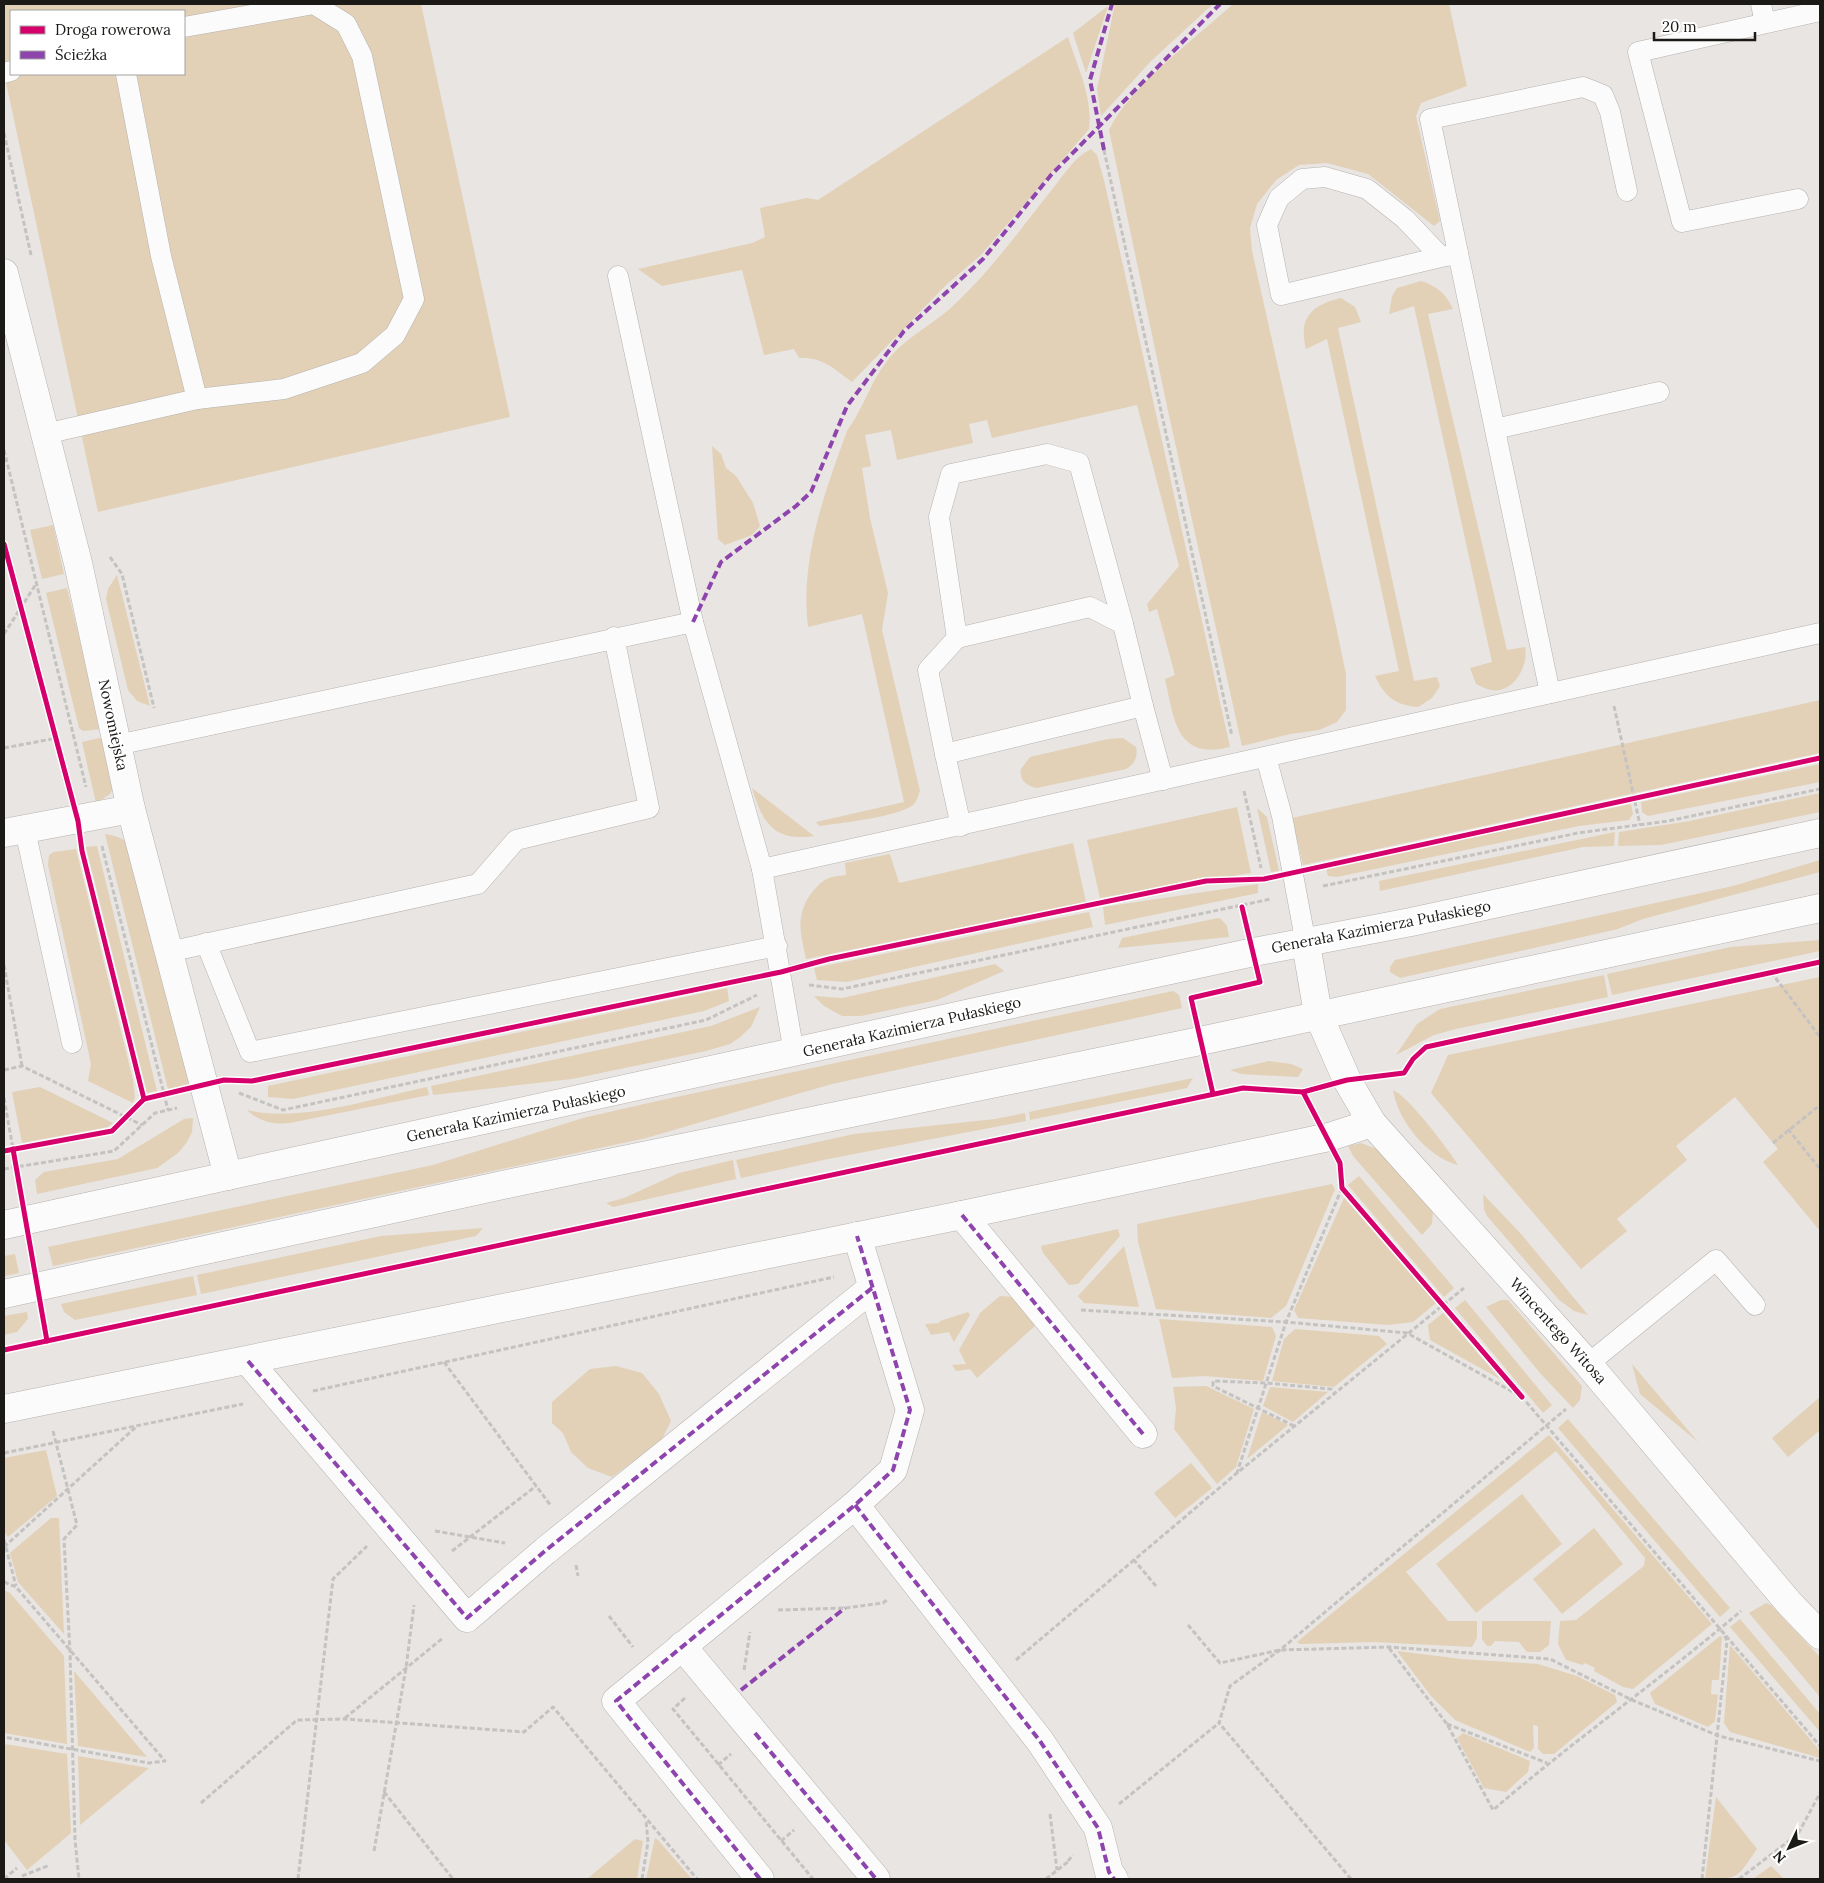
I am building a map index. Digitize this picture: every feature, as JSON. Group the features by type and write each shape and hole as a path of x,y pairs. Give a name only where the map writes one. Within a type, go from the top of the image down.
{"street":[{"name":"Nowomiejska","path":"4,273 78,563 131,809 228,1176"},
{"path":"14,832 131,809"},
{"name":"Generała Kazimierza Pułaskiego","path":"4,1225 1254,952 1306,944 1820,834"},
{"path":"4,1294 512,1183 1820,908"},
{"name":"Wincentego Witosa","path":"1306,944 1318,1014 1348,1080 1372,1123 1588,1364 1789,1603 1820,1635"},
{"path":"4,1409 962,1215 1328,1137 1372,1123"},
{"path":"962,1215 1143,1434"},
{"path":"760,1879 616,1701 855,1505 893,1470 910,1410 857,1236"},
{"path":"248,1361 467,1618 870,1279"},
{"path":"855,1505 1040,1741 1096,1826 1109,1872 1114,1879"},
{"path":"682,1646 876,1879"}],"lane":[{"path":"45,434 197,399 284,389 362,363 395,335 414,300 362,56 346,24 314,4 185,26"},
{"path":"1761,4 1765,23"},
{"path":"1798,198 1682,222 1638,52 1820,11"},
{"path":"126,75 161,256 197,399"},
{"path":"1550,693 1495,429 1450,255 1430,119 1583,87 1603,94 1610,112 1627,191"},
{"path":"1325,177 1367,189 1450,255 1281,295 1267,225 1279,198 1302,179 1325,177"},
{"path":"618,276 693,622 762,869 777,946 794,1053"},
{"path":"1495,429 1659,392"},
{"path":"957,638 939,517 951,474 1046,454 1079,463 1163,780"},
{"path":"962,826 928,670 957,638 1090,607 1123,624"},
{"path":"117,745 614,637 693,622"},
{"path":"762,869 962,826 1820,633"},
{"path":"168,952 478,884 516,840 649,808 614,637"},
{"path":"945,754 1143,706"},
{"path":"1266,757 1282,816 1296,882 1306,944"},
{"path":"14,832 72,1043"},
{"path":"206,944 250,1052 777,946"},
{"path":"1588,1364 1716,1260 1755,1305"}],"path":[{"path":"1104,150 1269,900"},
{"path":"4,450 168,1110"},
{"path":"4,634 37,584"},
{"path":"18,598 24,617"},
{"path":"1608,680 1640,825"},
{"path":"54,728 59,747"},
{"path":"4,748 56,738"},
{"path":"1264,879 1296,882 1578,833 1668,821 1820,789"},
{"path":"1624,800 1643,796"},
{"path":"158,1096 239,1093 284,1110 706,1020 761,993 783,988 810,985 842,989 1269,900 1296,882"},
{"path":"4,965 22,1066"},
{"path":"1771,972 1820,1037"},
{"path":"4,1070 22,1066 142,1126"},
{"path":"4,1169 114,1151 155,1113 168,1110 205,1093"},
{"path":"4,1098 13,1149"},
{"path":"1773,1143 1820,1104"},
{"path":"119,1124 131,1111"},
{"path":"1788,1129 1820,1169"},
{"path":"4,1150 22,1147"},
{"path":"1237,1473 1286,1322 1342,1188 1348,1195"},
{"path":"4,1453 444,1362 870,1279"},
{"path":"1014,1661 1237,1473 1464,1288"},
{"path":"1436,1298 1449,1312"},
{"path":"1039,1308 1286,1322 1407,1333 1522,1397"},
{"path":"444,1362 570,1532"},
{"path":"1294,1426 1213,1386 1213,1382 1266,1383 1331,1390 1335,1393"},
{"path":"1510,1383 1820,1746"},
{"path":"44,1401 77,1525 64,1539 79,1879"},
{"path":"1068,1860 1105,1815 1219,1723 1230,1686 1280,1650 1566,1409"},
{"path":"5,1546 137,1426"},
{"path":"374,1851 423,1566 472,1536 536,1486"},
{"path":"298,1879 333,1578 388,1526 472,1536 545,1551"},
{"path":"4,1540 16,1587 165,1762 149,1763 4,1737"},
{"path":"1134,1560 1156,1586"},
{"path":"771,1610 845,1608 883,1603 912,1578"},
{"path":"4,1582 16,1587"},
{"path":"1389,1647 1447,1724 1493,1810 1548,1763 1632,1700 1740,1611"},
{"path":"608,1616 651,1671"},
{"path":"345,1718 467,1618"},
{"path":"1188,1625 1220,1663 1280,1650 1389,1647 1550,1659 1632,1700 1718,1736 1820,1761"},
{"path":"1702,1879 1727,1641 1721,1628"},
{"path":"742,1680 750,1631"},
{"path":"709,1678 673,1709 813,1879"},
{"path":"201,1803 297,1720 345,1718 524,1732 553,1708 646,1821 697,1879"},
{"path":"1219,1723 1351,1879"},
{"path":"1447,1724 1548,1763"},
{"path":"384,1792 453,1879"},
{"path":"1738,1879 1798,1834 1820,1793"},
{"path":"1049,1811 1057,1870"},
{"path":"642,1879 648,1842 646,1821"},
{"path":"12,1862 23,1878 50,1865"},
{"path":"4,1879 17,1868"}],"shaded area":[{"path":"4,4 421,4 510,417 98,512 4,73"},
{"path":"1115,4 1213,4 1151,61 1101,116 1097,89"},
{"path":"1233,4 1449,4 1467,86 1421,103 1416,116 1440,221 1434,226 1368,174 1327,163 1299,165 1276,180 1257,204 1250,228 1252,251 1346,674 1346,710 1337,722 1319,730 1290,734 1242,746 1168,411 1109,130 1119,113 1148,80"},
{"path":"1108,6 1086,73 1073,33"},
{"path":"1068,37 1080,70 1089,105 1089,129 981,255 946,285 852,382 821,361 799,358 794,349 764,355 742,270 662,286 638,269 752,243 765,237 760,208 807,198 818,200"},
{"path":"1091,149 1097,155 1104,180 1230,747 1212,750 1198,748 1188,742 1175,722 1171,708 1165,679 1175,675 1157,609 1149,612 1147,604 1179,566 1137,405 992,438 987,420 969,424 973,443 897,460 891,430 865,435 871,466 862,468 870,518 888,593 882,630 920,791 913,805 895,813 819,826 816,822 904,802 862,614 808,627 807,577 811,552 822,503 847,431 878,374 891,356 970,290 1007,247 1071,166 1080,156"},
{"path":"1421,281 1432,285 1440,291 1453,309 1428,314 1507,650 1525,647 1526,654 1518,677 1506,688 1499,690 1489,690 1476,684 1470,668 1492,662 1414,306 1389,314 1392,296 1397,288"},
{"path":"1341,298 1355,307 1361,322 1338,328 1414,681 1437,677 1440,686 1432,698 1418,707 1403,704 1392,699 1387,695 1375,676 1399,671 1327,339 1306,349 1304,329 1310,314 1322,304"},
{"path":"712,446 721,454 726,468 736,476 753,503 760,526 752,535 725,545 718,539"},
{"path":"53,525 64,574 42,579 30,530"},
{"path":"117,575 150,706 137,701 128,690 106,599 108,589"},
{"path":"67,588 102,729 83,731 79,728 46,593"},
{"path":"1820,700 1820,753 1303,865 1292,818"},
{"path":"104,737 114,787 110,794 96,803 82,742"},
{"path":"1123,738 1136,747 1137,750 1134,762 1126,769 1037,788 1027,784 1021,777 1021,769 1030,757 1108,739"},
{"path":"1820,764 1820,782 1648,816 1642,812 1641,802"},
{"path":"752,788 814,836 789,836 780,833 772,827 760,811"},
{"path":"1820,793 1820,812 1661,845 1618,846 1619,832 1690,821"},
{"path":"1631,804 1633,814 1629,820 1579,826 1337,877 1328,876 1326,868"},
{"path":"1237,807 1251,873 1100,898 1087,840"},
{"path":"1257,808 1267,817 1279,871 1271,872"},
{"path":"1615,832 1614,846 1583,847 1380,891 1379,881"},
{"path":"105,834 119,837 129,846 190,1084 168,1089"},
{"path":"1073,843 1086,902 806,959 800,926 805,903 824,880 846,875 845,863 890,854 899,883"},
{"path":"97,846 157,1091 147,1093 86,847"},
{"path":"76,849 133,1080 135,1097 133,1103 88,1081 91,1064 48,865 49,855 54,852"},
{"path":"1820,860 1820,872 1643,919 1618,929 1400,978 1390,972 1390,967 1395,960 1733,886"},
{"path":"1258,884 1258,893 1105,925 1103,907"},
{"path":"1089,912 1093,927 847,982 817,980 814,968"},
{"path":"1218,918 1227,926 1229,937 1118,948 1122,938"},
{"path":"1820,940 1820,951 1612,995 1607,974 1731,947"},
{"path":"995,964 1004,971 937,1000 861,1016 842,1016 824,1006 814,996 842,998"},
{"path":"1604,975 1608,997 1434,1035 1396,1055 1417,1024 1440,1009"},
{"path":"1820,977 1820,1231 1763,1162 1778,1149 1735,1097 1676,1146 1687,1160 1617,1219 1627,1231 1581,1269 1431,1093 1448,1055"},
{"path":"727,988 729,1001 704,1011 293,1099 268,1097 268,1086"},
{"path":"1173,991 1179,995 1182,1008 832,1084 646,1138 53,1266 48,1247 433,1165 583,1118 653,1102"},
{"path":"760,1007 751,1027 739,1038 730,1044 706,1051 572,1079 433,1095 431,1086 711,1026"},
{"path":"1269,1061 1291,1064 1303,1069 1298,1077 1241,1074 1230,1070"},
{"path":"1193,1078 1187,1088 1030,1120 1029,1112"},
{"path":"40,1087 113,1123 108,1127 22,1143 12,1092"},
{"path":"427,1087 429,1095 290,1123 267,1121 256,1117 247,1110 268,1113 314,1111 361,1103"},
{"path":"1393,1090 1400,1094 1418,1112 1458,1165 1435,1154 1416,1136 1401,1114"},
{"path":"1025,1113 1026,1121 828,1159 741,1178 736,1160 854,1134 995,1119"},
{"path":"193,1118 192,1132 187,1142 178,1153 157,1168 37,1194 35,1180 44,1172 118,1159 184,1119"},
{"path":"1361,1143 1384,1152 1433,1211 1432,1224 1422,1235 1353,1156 1348,1146"},
{"path":"733,1160 736,1179 613,1207 606,1203 624,1198 679,1173"},
{"path":"1359,1176 1454,1288 1444,1297 1348,1185"},
{"path":"1332,1184 1335,1189 1286,1306 1271,1318 1156,1309 1138,1242 1137,1224"},
{"path":"1483,1194 1522,1235 1588,1315 1574,1311 1559,1300 1487,1216 1484,1209"},
{"path":"1344,1198 1436,1303 1413,1322 1388,1325 1298,1318 1294,1310"},
{"path":"483,1228 476,1236 201,1294 197,1275 381,1236"},
{"path":"1118,1229 1120,1236 1078,1284 1069,1285 1043,1253 1041,1246"},
{"path":"1124,1246 1139,1307 1084,1303 1078,1296"},
{"path":"15,1254 19,1273 4,1276 4,1256"},
{"path":"193,1276 197,1295 75,1320 64,1312 61,1304"},
{"path":"1000,1296 1014,1297 1036,1325 977,1378 970,1369 956,1371 952,1365 966,1364 959,1350 980,1313"},
{"path":"1465,1300 1552,1405 1543,1413 1455,1308"},
{"path":"1501,1300 1508,1300 1582,1386 1580,1400 1573,1408 1540,1373 1486,1307"},
{"path":"27,1312 28,1319 17,1332 4,1335 4,1316"},
{"path":"968,1312 970,1315 954,1342 949,1332 931,1335 925,1324 939,1323 940,1321"},
{"path":"1443,1313 1500,1379 1430,1340 1428,1325"},
{"path":"1159,1319 1272,1327 1276,1336 1263,1381 1204,1376 1172,1378"},
{"path":"1295,1329 1379,1336 1387,1344 1334,1387 1272,1381 1284,1339"},
{"path":"1632,1364 1698,1442 1640,1394"},
{"path":"616,1366 642,1373 659,1394 671,1421 661,1441 612,1477 588,1468 571,1452 563,1433 552,1423 552,1402 590,1369"},
{"path":"1206,1386 1254,1409 1236,1467 1217,1484 1174,1429 1176,1408 1173,1387"},
{"path":"1270,1387 1328,1392 1293,1422 1263,1406"},
{"path":"1820,1397 1820,1430 1788,1457 1772,1438"},
{"path":"1262,1412 1288,1425 1247,1459"},
{"path":"1568,1419 1730,1608 1720,1617 1558,1428"},
{"path":"1549,1435 1712,1624 1633,1689 1623,1687 1594,1671 1595,1668 1585,1663 1583,1665 1566,1660 1558,1644 1560,1621 1576,1620 1644,1566 1645,1558 1556,1451 1406,1572 1448,1621 1477,1621 1477,1638 1472,1647 1374,1642 1300,1644 1297,1642"},
{"path":"46,1450 57,1496 8,1537 4,1531 4,1458"},
{"path":"1191,1463 1212,1488 1175,1518 1154,1493"},
{"path":"1522,1494 1562,1544 1476,1613 1436,1564"},
{"path":"51,1518 59,1518 64,1634 18,1582 10,1553"},
{"path":"1594,1528 1623,1564 1562,1614 1533,1579"},
{"path":"4,1590 10,1593 64,1656 67,1744 4,1733"},
{"path":"1766,1603 1771,1605 1820,1657 1820,1697 1749,1613"},
{"path":"1740,1619 1820,1714 1820,1732 1730,1627"},
{"path":"1482,1621 1551,1621 1549,1645 1540,1652 1527,1652 1519,1642 1495,1641 1491,1646 1487,1646 1482,1639"},
{"path":"1720,1636 1722,1637 1719,1680 1712,1680 1711,1694 1718,1695 1715,1721 1708,1727 1655,1704 1650,1693"},
{"path":"1730,1645 1820,1751 1820,1758 1730,1732 1724,1723"},
{"path":"1397,1651 1461,1659 1538,1664 1577,1676 1615,1695 1617,1702 1554,1754 1543,1754 1538,1749 1538,1726 1533,1725 1534,1748 1530,1752 1455,1720 1431,1696"},
{"path":"74,1671 147,1757 78,1746"},
{"path":"1463,1733 1530,1761 1528,1772 1506,1792 1484,1788 1457,1738"},
{"path":"4,1744 67,1754 71,1833 27,1870 4,1840"},
{"path":"78,1756 149,1768 80,1825"},
{"path":"1716,1797 1757,1849 1741,1871 1732,1877 1705,1879"},
{"path":"655,1838 658,1840 692,1879 646,1879"},
{"path":"635,1839 643,1841 637,1879 587,1879"},
{"path":"1771,1866 1784,1879 1753,1879"}],"marked path":[{"path":"1104,150 1090,80 1112,4"},
{"path":"693,622 721,562 796,506 811,492 847,406 904,331 983,259 1051,175 1220,4"},
{"path":"962,1215 1143,1434"},
{"path":"760,1879 616,1701 855,1505 893,1470 910,1410 857,1236"},
{"path":"248,1361 467,1618 545,1551 872,1288"},
{"path":"855,1505 1040,1741 1098,1828 1109,1872 1114,1879"},
{"path":"741,1690 845,1608"},
{"path":"755,1733 876,1879"}],"cycle path":[{"path":"4,544 78,821 82,851 144,1099 112,1131 4,1151"},
{"path":"144,1099 224,1080 252,1081 781,972 829,959 1206,881 1264,879 1820,758"},
{"path":"1213,1094 1191,998 1260,982 1242,907"},
{"path":"4,1350 1243,1088 1303,1092 1347,1080 1404,1073 1413,1059 1426,1047 1820,962"},
{"path":"1303,1092 1340,1163 1342,1188 1522,1397"},
{"path":"13,1149 47,1341"}]}
